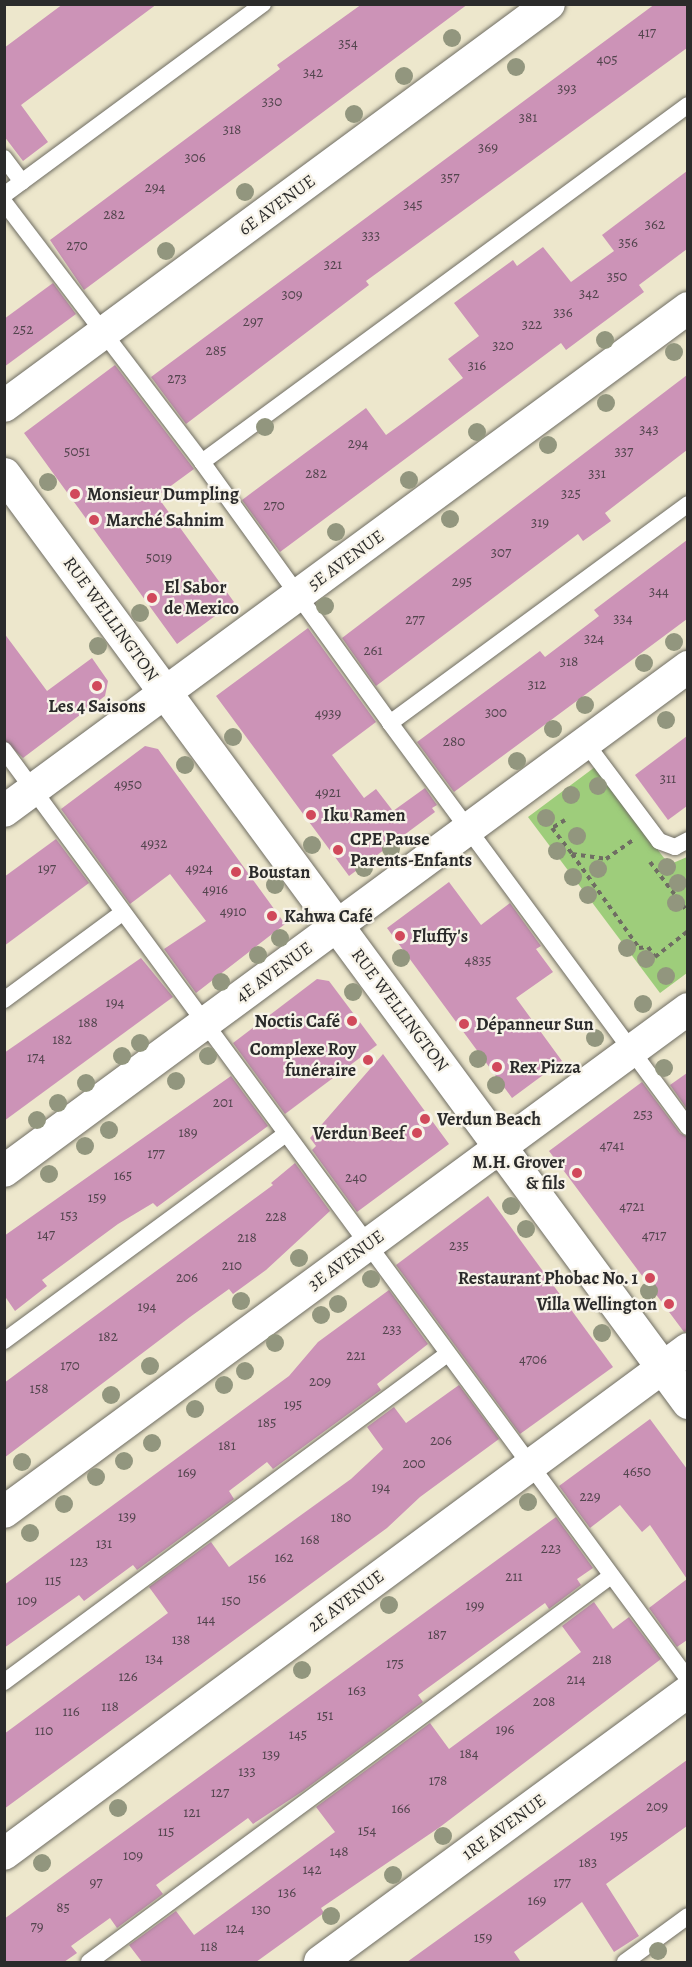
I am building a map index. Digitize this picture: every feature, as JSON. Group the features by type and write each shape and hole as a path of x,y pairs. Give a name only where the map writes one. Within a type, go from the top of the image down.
{"main road":[{"name":"RUE WELLINGTON","path":"6,478 501,1145 675,1359 687,1402"}],"street":[{"name":"6E AVENUE","path":"4,406 549,4"},
{"name":"5E AVENUE","path":"4,811 687,308"},
{"name":"4E AVENUE","path":"4,1170 687,667"},
{"name":"3E AVENUE","path":"4,1512 687,1009"},
{"name":"2E AVENUE","path":"4,1854 675,1359"},
{"name":"1RE AVENUE","path":"320,1962 687,1692"}],"lane":[{"path":"4,195 263,4"},
{"path":"202,462 687,105"},
{"path":"4,158 22,182"},
{"path":"4,202 202,462 297,596 687,1127"},
{"path":"390,723 687,504"},
{"path":"585,742 649,828 666,846 675,847 687,840"},
{"path":"4,750 368,1244 446,1355 687,1679"},
{"path":"4,1000 122,913"},
{"path":"4,1341 286,1134"},
{"path":"4,1682 446,1355"},
{"path":"89,1962 610,1576"},
{"path":"625,1962 687,1916"}],"path":[{"path":"565,820 552,828 639,948 648,947 655,957 687,931"},
{"path":"572,854 606,859 649,828"},
{"path":"634,840 641,849"},
{"path":"647,858 687,912"}],"green space":[{"path":"595,767 664,858 673,863 687,857 687,973 660,993 528,817"}],"building":[{"path":"63,4 157,4 21,105 48,142 23,161 4,136 4,48"},
{"path":"362,4 468,4 84,290 50,240 280,69 277,65"},
{"path":"655,4 687,4 687,48 366,281 369,285 186,424 151,377"},
{"path":"687,171 687,249 639,285 644,292 566,350 561,343 280,552 242,500 366,408 386,435 404,422 463,378 448,359 479,336 454,303 513,260 517,266 543,247 571,282 614,251 602,235"},
{"path":"53,283 76,314 4,367 4,319"},
{"path":"115,365 194,469 157,496 234,602 177,644 24,433"},
{"path":"687,375 687,450 605,513 611,521 583,541 578,534 376,686 342,638"},
{"path":"687,540 687,619 454,792 417,742 540,651 545,657 599,616 594,610"},
{"path":"308,628 376,722 332,755 364,798 376,789 393,811 425,788 437,805 432,808 435,812 349,876 216,696"},
{"path":"4,633 47,691 92,658 108,681 105,696 23,758 4,740"},
{"path":"687,736 687,806 668,820 635,775"},
{"path":"145,746 158,749 285,924 196,993 164,949 206,921 170,874 130,904 61,809"},
{"path":"56,839 89,883 4,946 4,877"},
{"path":"449,882 481,925 510,903 541,946 536,949 553,972 516,998 562,1061 512,1098 387,928"},
{"path":"141,958 173,997 4,1121 4,1053"},
{"path":"317,979 329,981 377,1045 285,1114 233,1043"},
{"path":"383,1054 449,1144 357,1212 312,1150 316,1146 310,1138"},
{"path":"687,1073 687,1109 670,1085"},
{"path":"231,1076 268,1126 157,1207 153,1203 118,1224 42,1280 47,1286 15,1311 4,1295 4,1236"},
{"path":"642,1082 680,1133 687,1137 687,1331 684,1332 549,1151"},
{"path":"295,1163 330,1211 266,1270 233,1294 229,1289 4,1458 4,1383 273,1185 271,1183"},
{"path":"488,1196 613,1367 520,1434 396,1265"},
{"path":"389,1290 428,1344 377,1384 381,1390 273,1469 267,1462 229,1491 234,1499 137,1570 133,1565 84,1601 79,1595 4,1648 4,1585 289,1376 318,1342"},
{"path":"459,1385 499,1439 420,1497 387,1528 4,1809 4,1734 168,1613 149,1587 211,1542 229,1567 351,1479 383,1449 367,1427 394,1407 406,1423"},
{"path":"650,1419 687,1469 687,1579 650,1525 642,1532 620,1505 590,1528 559,1486"},
{"path":"556,1517 593,1568 577,1579 581,1585 549,1609 545,1603 418,1695 423,1702 303,1791 253,1824 248,1818 156,1885 163,1894 117,1928 110,1918 71,1946 77,1953 64,1962 4,1962 4,1919"},
{"path":"687,1579 687,1640 677,1647 649,1608"},
{"path":"594,1602 613,1629 629,1617 661,1659 440,1827 321,1908 324,1913 256,1962 142,1962 129,1945 176,1911 194,1935 335,1832 316,1807 430,1723 449,1749 581,1652 562,1626"},
{"path":"687,1760 687,1826 606,1884 639,1936 614,1952 582,1902 514,1952 521,1962 407,1962"}],"place":[{"name":"Monsieur Dumpling","path":"75,494"},
{"name":"Marché Sahnim","path":"94,520"},
{"name":"El Sabor de Mexico","path":"152,598"},
{"name":"Les 4 Saisons","path":"97,686"},
{"name":"Iku Ramen","path":"311,815"},
{"name":"CPE Pause Parents-Enfants","path":"338,850"},
{"name":"Boustan","path":"236,872"},
{"name":"Kahwa Café","path":"272,916"},
{"name":"Fluffy's","path":"400,936"},
{"name":"Noctis Café","path":"352,1021"},
{"name":"Dépanneur Sun","path":"464,1024"},
{"name":"Complexe Roy funéraire","path":"368,1060"},
{"name":"Rex Pizza","path":"497,1067"},
{"name":"Verdun Beach","path":"425,1119"},
{"name":"Verdun Beef","path":"417,1133"},
{"name":"M.H. Grover & fils","path":"577,1173"},
{"name":"Restaurant Phobac No. 1","path":"650,1278"},
{"name":"Villa Wellington","path":"669,1304"}]}
